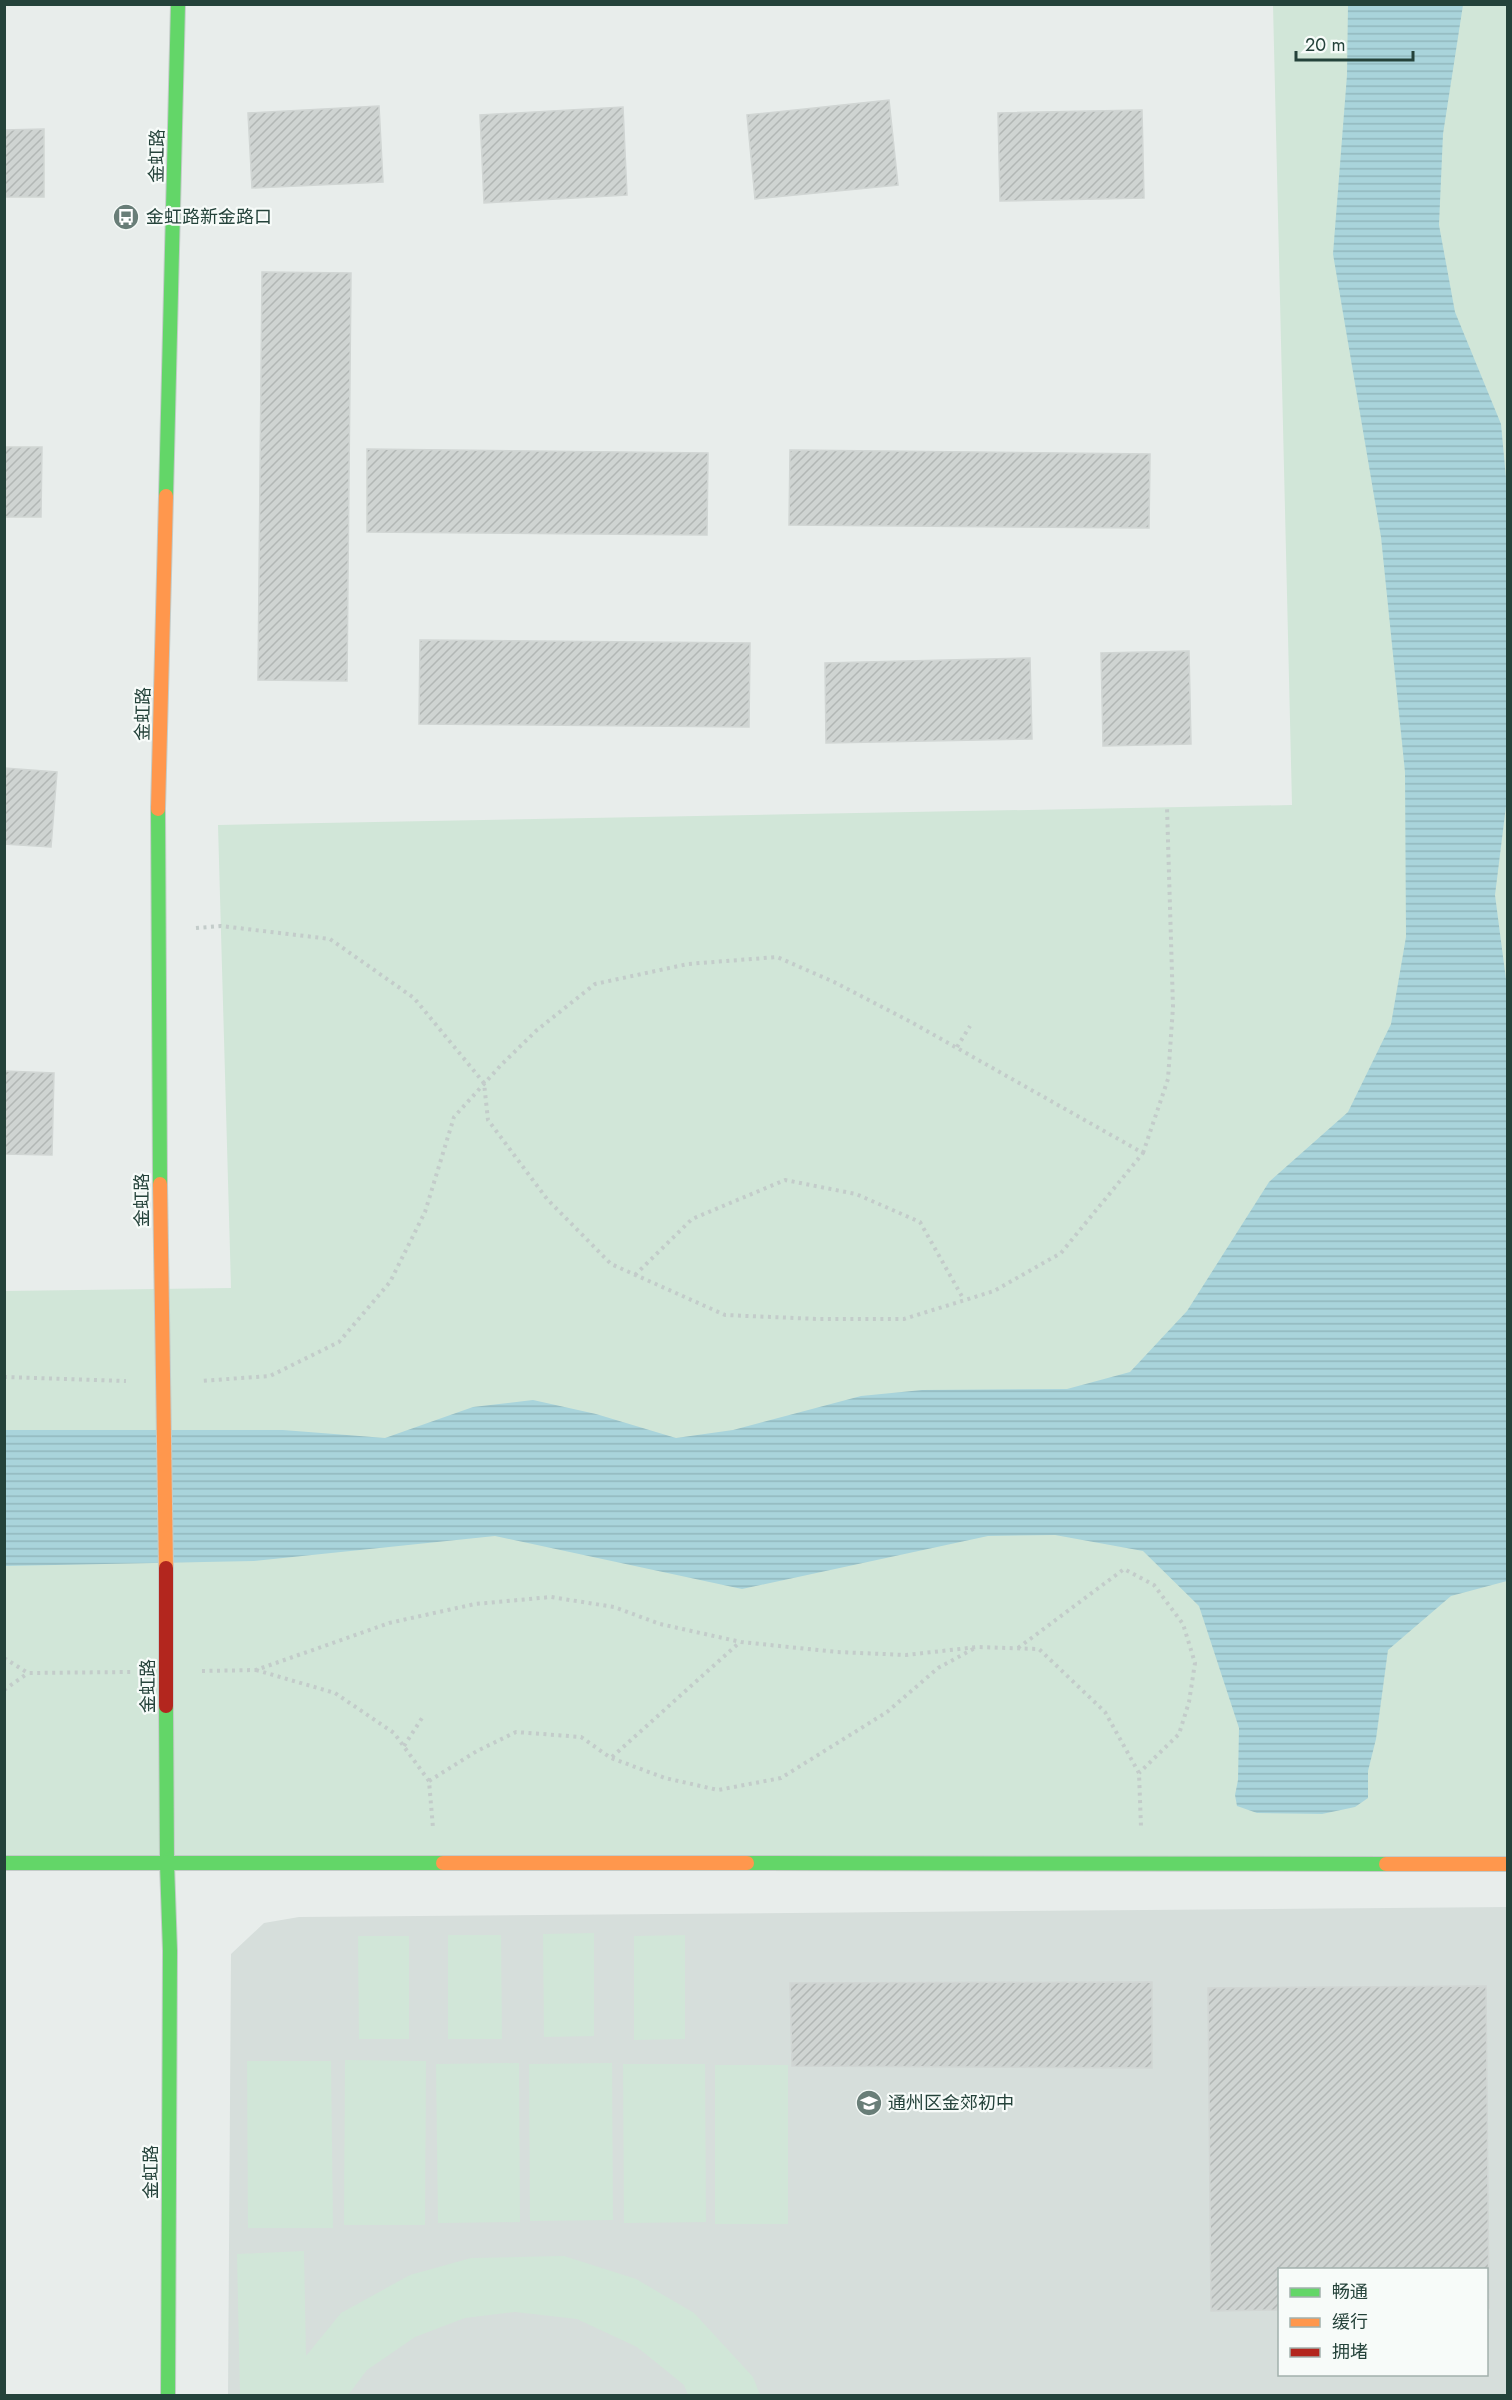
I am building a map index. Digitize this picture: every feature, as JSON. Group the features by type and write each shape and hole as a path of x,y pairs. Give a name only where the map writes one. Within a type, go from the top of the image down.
{"street":[{"name":"金虹路","path":"168,2396 170,1951 167,1864 158,813 178,4"},
{"path":"4,1863 1508,1864"}],"path":[{"path":"159,930 221,926 330,939 414,998 484,1083 488,1120 547,1199 611,1264 725,1315 818,1319 904,1319 994,1291 1061,1253 1143,1153 1168,1079 1173,1007 1167,807"},
{"path":"4,1377 162,1383 270,1376 339,1342 390,1282 424,1212 454,1117 484,1083 537,1030 596,984 688,963 777,957 834,982 957,1047 1143,1153"},
{"path":"957,1047 970,1026"},
{"path":"635,1275 692,1219 785,1180 856,1194 920,1222 964,1300"},
{"path":"1017,1648 1124,1569 1154,1585 1183,1624 1196,1663 1189,1702 1179,1734 1139,1773"},
{"path":"256,1670 389,1623 475,1604 551,1597 614,1607 660,1624 741,1642 837,1652 906,1655 977,1647 1039,1649 1105,1713 1139,1773 1143,1864"},
{"path":"611,1758 741,1642"},
{"path":"429,1781 477,1751 516,1732 581,1737 611,1758 665,1778 718,1790 781,1778 887,1712 938,1668 977,1647"},
{"path":"4,1658 28,1673 256,1670 335,1694 394,1733 429,1781 436,1864"},
{"path":"4,1690 28,1673"},
{"path":"404,1746 422,1718"}],"shaded area":[{"name":"通州区金郊初中","path":"1507,1907 1507,2395 228,2396 231,1954 264,1923 299,1917"}],"green space":[{"path":"1273,5 1507,5 1507,1864 5,1863 4,1291 231,1288 218,825 1292,805"},
{"path":"594,1933 594,2036 544,2037 543,1934"},
{"path":"448,1935 501,1935 502,2039 448,2039"},
{"path":"685,1935 685,2039 634,2040 634,1936"},
{"path":"358,1936 409,1936 409,2039 359,2039"},
{"path":"345,2060 426,2061 425,2225 344,2225"},
{"path":"247,2061 331,2061 333,2228 248,2228"},
{"path":"519,2063 520,2222 438,2223 436,2064"},
{"path":"612,2063 613,2220 530,2221 529,2064"},
{"path":"623,2064 705,2064 706,2222 624,2223"},
{"path":"715,2065 788,2065 788,2224 715,2224"},
{"path":"304,2251 306,2356 341,2313 410,2275 471,2258 564,2256 636,2279 694,2313 753,2377 760,2395 688,2395 684,2385 637,2347 577,2319 515,2312 465,2318 415,2337 367,2370 348,2395 240,2395 237,2254"}],"water":[{"path":"1348,5 1463,5 1443,134 1439,225 1455,312 1501,424 1507,489 1508,790 1495,895 1508,995 1507,1581 1451,1596 1388,1650 1376,1739 1368,1771 1368,1798 1355,1807 1322,1814 1257,1813 1237,1806 1235,1795 1238,1780 1239,1728 1199,1606 1143,1551 1055,1535 988,1536 742,1589 495,1536 254,1561 5,1566 5,1430 283,1430 385,1438 473,1407 533,1400 596,1414 676,1438 733,1430 861,1396 922,1390 1067,1389 1130,1372 1187,1311 1269,1182 1348,1112 1391,1024 1406,937 1405,772 1381,537 1333,254 1347,75"}],"building":[{"path":"889,100 898,185 755,199 747,115"},
{"path":"379,106 383,182 252,188 248,113"},
{"path":"623,107 627,195 484,203 480,115"},
{"path":"1142,110 1144,198 1000,201 998,113"},
{"path":"44,129 44,197 4,197 4,130"},
{"path":"262,272 351,273 347,681 258,680"},
{"path":"4,447 42,447 41,517 4,517"},
{"path":"367,449 708,453 707,535 367,532"},
{"path":"790,450 1150,454 1149,528 789,525"},
{"path":"420,640 750,643 749,727 419,724"},
{"path":"1189,651 1191,744 1103,746 1101,653"},
{"path":"1030,658 1032,739 826,743 825,663"},
{"path":"4,768 57,772 51,847 4,844"},
{"path":"4,1071 54,1073 52,1155 4,1154"},
{"path":"1152,1982 1152,2068 792,2066 790,1983"},
{"path":"1486,1986 1489,2308 1488,2268 1278,2268 1278,2310 1211,2311 1208,1988"}],"traffic: fast":[{"path":"166,496 178,4"},
{"path":"158,809 160,1184"},
{"path":"166,1706 170,1951 168,2396"},
{"path":"4,1863 443,1863"},
{"path":"747,1863 1386,1864"}],"traffic: slow":[{"path":"158,809 166,496"},
{"path":"160,1184 166,1568"},
{"path":"443,1863 747,1863"},
{"path":"1386,1864 1508,1864"}],"traffic: jam":[{"path":"166,1568 166,1706"}],"place":[{"name":"金虹路新金路口","path":"126,217"},
{"name":"通州区金郊初中","path":"869,2103"}]}
